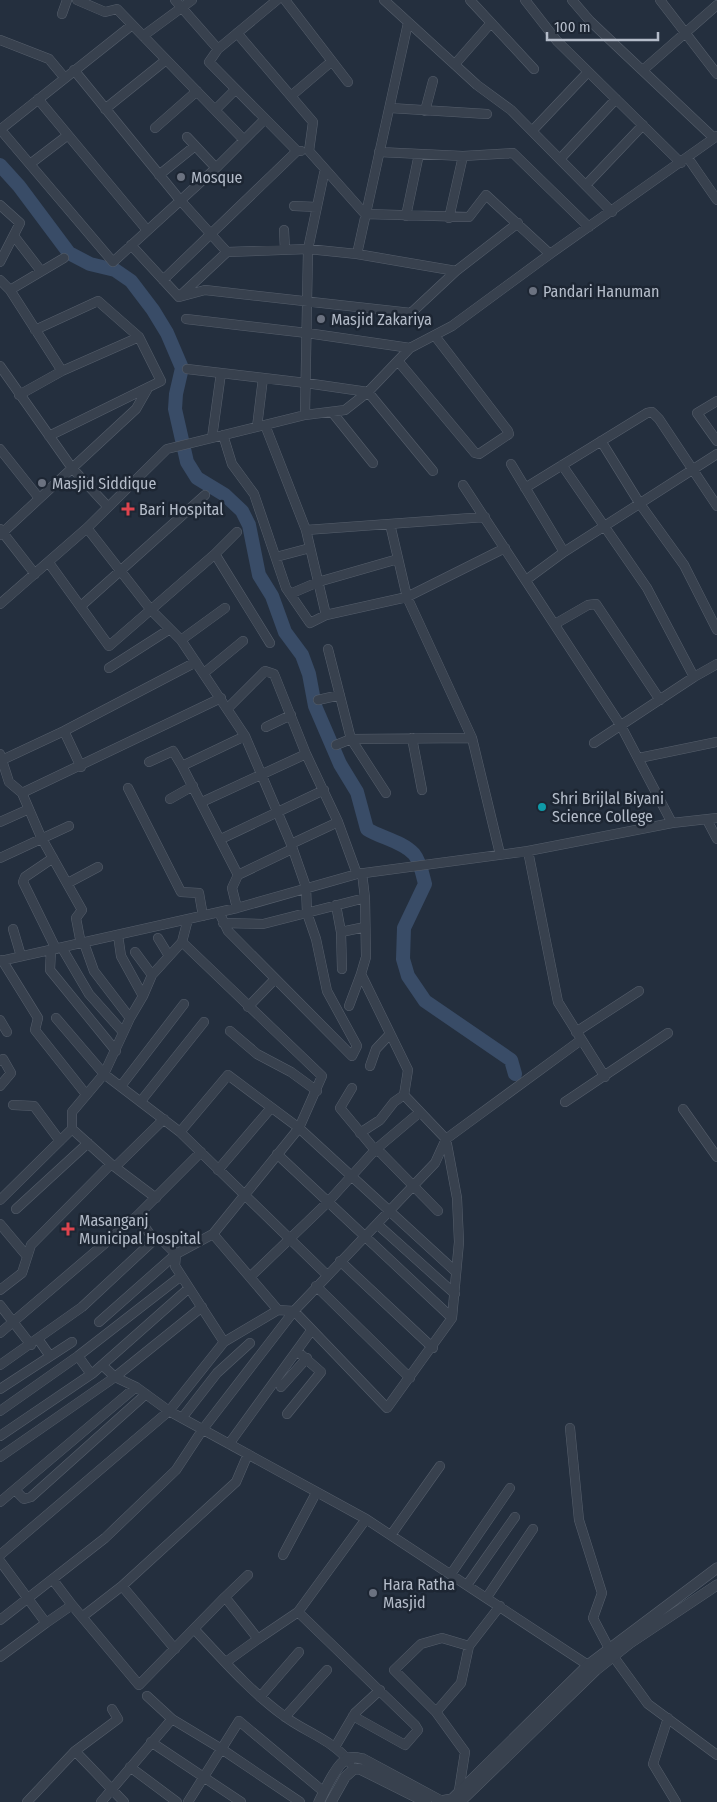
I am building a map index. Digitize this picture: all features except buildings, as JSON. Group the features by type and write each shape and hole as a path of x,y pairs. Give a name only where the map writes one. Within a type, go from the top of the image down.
{"street":[{"path":"62,14 67,0"},
{"path":"77,0 105,12 117,9 244,140"},
{"path":"175,0 218,49"},
{"path":"143,36 192,0"},
{"path":"277,0 218,49 209,62 264,120 297,151 309,151 365,214 449,218 468,217 486,195 550,254"},
{"path":"285,0 348,82"},
{"path":"384,0 532,131 612,212"},
{"path":"470,0 534,69"},
{"path":"525,0 557,41 588,72 643,125 713,186 717,200"},
{"path":"0,604 87,528 167,449 305,415 345,410 368,392 410,348 452,326 716,137 590,21 572,0"},
{"path":"660,0 717,74"},
{"path":"643,70 717,5 713,0"},
{"path":"356,254 408,23"},
{"path":"455,64 490,23"},
{"path":"132,25 64,77 1,129 113,262 216,168 264,120"},
{"path":"237,33 313,122 309,151"},
{"path":"0,40 49,59 64,77"},
{"path":"105,109 166,60"},
{"path":"291,96 332,61"},
{"path":"74,70 159,175 226,252"},
{"path":"532,131 588,72"},
{"path":"425,110 433,81"},
{"path":"215,110 235,90"},
{"path":"155,128 197,91"},
{"path":"560,159 616,99"},
{"path":"38,100 148,230"},
{"path":"390,108 487,114"},
{"path":"586,185 643,125"},
{"path":"30,164 68,136"},
{"path":"187,137 216,168"},
{"path":"159,175 195,146"},
{"path":"163,280 297,151"},
{"path":"378,152 463,156 513,153 589,227"},
{"path":"406,216 420,154"},
{"path":"449,218 463,156"},
{"path":"305,415 308,249 325,169"},
{"path":"0,205 20,223 0,262"},
{"path":"294,206 317,207"},
{"path":"179,297 205,290 411,313 456,272 518,223"},
{"path":"284,230 285,250"},
{"path":"14,236 42,271"},
{"path":"131,245 179,297"},
{"path":"179,297 226,252 308,249 356,254 456,272"},
{"path":"10,290 64,258"},
{"path":"0,280 10,290 62,371"},
{"path":"35,330 98,301 139,336 161,381 49,436"},
{"path":"186,319 307,333 410,348"},
{"path":"19,395 62,371 139,336"},
{"path":"398,361 474,453 480,454 506,438 509,434 508,430 435,336"},
{"path":"0,366 72,468 108,507"},
{"path":"187,369 306,382 368,392 433,471"},
{"path":"212,438 222,373"},
{"path":"263,378 261,426 278,454 306,530 326,615"},
{"path":"35,574 1,532 136,409 148,388"},
{"path":"717,401 697,413 717,441"},
{"path":"332,412 373,464"},
{"path":"526,488 647,413 652,412 659,419 691,471 717,506"},
{"path":"223,436 233,467 254,494 286,588 310,623 326,615 407,597 505,548"},
{"path":"601,441 640,504 684,565 715,618 717,630"},
{"path":"0,449 39,498"},
{"path":"526,580 603,526 717,454"},
{"path":"511,464 564,552"},
{"path":"562,465 647,588 694,677"},
{"path":"463,485 621,726 672,823"},
{"path":"80,606 205,495"},
{"path":"306,530 485,517"},
{"path":"390,524 407,597 472,738 500,854"},
{"path":"87,528 151,610 181,640 245,736 292,847 306,887 307,913 316,939 327,991 358,1046 352,1056 228,931 219,912"},
{"path":"49,563 109,646 215,554 237,532"},
{"path":"276,557 310,548"},
{"path":"215,554 270,643"},
{"path":"290,594 318,582 398,558"},
{"path":"555,624 588,605 596,604 660,700"},
{"path":"181,640 225,608"},
{"path":"109,668 170,629"},
{"path":"204,673 243,640"},
{"path":"328,649 351,739 386,793"},
{"path":"130,1018 94,971 82,943 76,918 82,910 42,837 22,793 10,782 1,757 64,732 196,662"},
{"path":"594,743 717,664"},
{"path":"228,708 262,674 269,671 274,674 306,754 324,790 360,874 365,898 366,957 349,1006"},
{"path":"318,700 340,695"},
{"path":"22,793 81,767 221,698"},
{"path":"266,727 291,715"},
{"path":"64,732 81,767"},
{"path":"182,766 245,736"},
{"path":"412,738 422,790"},
{"path":"336,745 351,739 472,738"},
{"path":"639,758 717,742"},
{"path":"148,762 173,751 202,802 238,875"},
{"path":"202,802 306,754"},
{"path":"0,787 10,782"},
{"path":"170,799 193,786"},
{"path":"128,788 181,892 199,892 203,916"},
{"path":"221,839 324,790"},
{"path":"0,822 29,809"},
{"path":"86,1093 35,1030 38,1018 1,960 237,908 306,887 360,874 528,851 672,823 712,819 717,839"},
{"path":"237,908 232,888 238,875 338,822"},
{"path":"0,858 69,826"},
{"path":"528,851 558,1002 605,1076"},
{"path":"54,858 25,877 22,882 56,949 89,994 122,1031"},
{"path":"68,883 98,867"},
{"path":"223,922 262,924 365,898"},
{"path":"336,905 341,932 342,969"},
{"path":"0,1200 72,1129 72,1112 86,1093 104,1074 116,1051 122,1031 143,996 152,976 182,942 188,919"},
{"path":"341,932 365,928"},
{"path":"13,929 21,956"},
{"path":"118,935 121,956 143,996"},
{"path":"158,938 169,956"},
{"path":"99,1322 176,1254 213,1234 299,1128 322,1076 182,942"},
{"path":"56,949 50,970 116,1051"},
{"path":"135,952 152,976"},
{"path":"360,1132 380,1120 394,1102 404,1095 408,1070 361,974"},
{"path":"248,1007 275,979"},
{"path":"576,1032 639,991"},
{"path":"121,1086 184,1004"},
{"path":"56,1018 104,1074 180,1132 327,1275"},
{"path":"0,1020 7,1032"},
{"path":"141,1101 204,1022"},
{"path":"230,1031 257,1054 291,1072 317,1091"},
{"path":"565,1102 668,1033"},
{"path":"370,1066 376,1048 390,1034"},
{"path":"0,1620 105,1538 176,1470 203,1429 294,1311 435,1163 446,1139 581,1040"},
{"path":"0,1061 3,1059 11,1073 0,1086"},
{"path":"180,1132 228,1075 299,1128 352,1175 388,1212 456,1272"},
{"path":"352,1088 340,1108 375,1150 381,1153 414,1184 438,1211"},
{"path":"0,1556 169,1411 224,1342 278,1310 294,1311 311,1331 387,1408 433,1348 452,1318 459,1242 457,1198 446,1139 404,1095"},
{"path":"13,1106 34,1106 60,1141"},
{"path":"218,1170 271,1108"},
{"path":"683,1109 717,1157"},
{"path":"250,1277 328,1202 375,1150 420,1112"},
{"path":"0,1290 22,1273 26,1255 31,1245 113,1165 164,1119"},
{"path":"72,1129 113,1165 156,1198"},
{"path":"16,1208 88,1143"},
{"path":"0,1334 137,1216 201,1152"},
{"path":"277,1154 363,1237 452,1318"},
{"path":"137,1216 154,1240"},
{"path":"0,1224 26,1255"},
{"path":"377,1224 455,1294"},
{"path":"213,1234 278,1310"},
{"path":"0,1365 82,1307 154,1240 162,1239 176,1254 175,1266 224,1342"},
{"path":"340,1261 433,1348"},
{"path":"0,1411 68,1364 182,1276"},
{"path":"316,1286 410,1378"},
{"path":"0,1436 91,1374 189,1288"},
{"path":"0,1305 14,1323 35,1342 68,1364"},
{"path":"0,1457 115,1377 202,1308"},
{"path":"229,1444 311,1331"},
{"path":"0,1389 72,1342"},
{"path":"182,1418 221,1369 250,1342"},
{"path":"287,1414 320,1372 297,1350"},
{"path":"78,1356 91,1374"},
{"path":"281,1387 306,1358"},
{"path":"102,1365 115,1377 136,1387 169,1411 391,1535 592,1667"},
{"path":"0,1502 136,1387"},
{"path":"15,1490 24,1499 31,1497 146,1394"},
{"path":"570,1428 579,1520 602,1593 593,1618 611,1652 648,1704 717,1755"},
{"path":"82,1617 122,1586 236,1482 248,1454"},
{"path":"391,1535 440,1466"},
{"path":"451,1574 510,1488"},
{"path":"283,1556 316,1493"},
{"path":"467,1585 515,1517"},
{"path":"226,1662 298,1612 366,1520"},
{"path":"487,1597 533,1530"},
{"path":"0,1561 3,1572 29,1599 46,1623"},
{"path":"319,1802 337,1769 347,1759 363,1759 441,1802 452,1800 592,1667 717,1568"},
{"path":"53,1580 139,1685 248,1575"},
{"path":"611,1652 717,1585"},
{"path":"122,1586 175,1649"},
{"path":"225,1597 258,1639"},
{"path":"0,1657 72,1605"},
{"path":"436,1712 462,1682 469,1646 500,1606"},
{"path":"298,1612 417,1727 417,1733 408,1743 402,1744 353,1716"},
{"path":"195,1630 260,1697 285,1717 335,1748 347,1759 354,1769"},
{"path":"452,1800 465,1752 436,1712 394,1670 421,1644 442,1638 469,1646"},
{"path":"260,1697 300,1652"},
{"path":"285,1717 327,1670"},
{"path":"335,1748 353,1716 380,1690"},
{"path":"147,1696 172,1719 220,1748 287,1798 300,1802"},
{"path":"27,1802 75,1751 118,1719 112,1709"},
{"path":"668,1718 652,1764 676,1802"},
{"path":"101,1802 150,1742 172,1719"},
{"path":"188,1802 220,1748 239,1722 324,1792"},
{"path":"150,1742 241,1802"},
{"path":"75,1751 124,1802"},
{"path":"130,1766 178,1802"},
{"path":"331,1802 345,1777 354,1769 360,1769 426,1802"}],"waterway":[{"path":"0,165 19,186 69,253 90,264 115,270 131,281 153,310 167,333 182,368 176,394 175,409 187,462 197,478 225,495 242,511 249,525 259,575 272,596 285,632 302,655 309,674 315,706 340,764 357,792 367,829 409,850 420,864 425,884 404,928 403,959 408,976 425,1001 511,1060 515,1074"}],"place":[{"name":"Mosque","path":"181,177"},
{"name":"Pandari Hanuman","path":"533,291"},
{"name":"Masjid Zakariya","path":"321,319"},
{"name":"Masjid Siddique","path":"42,483"},
{"name":"Bari Hospital","path":"128,509"},
{"name":"Shri Brijlal Biyani Science College","path":"542,807"},
{"name":"Masanganj Municipal Hospital","path":"68,1229"},
{"name":"Hara Ratha Masjid","path":"373,1593"}]}
